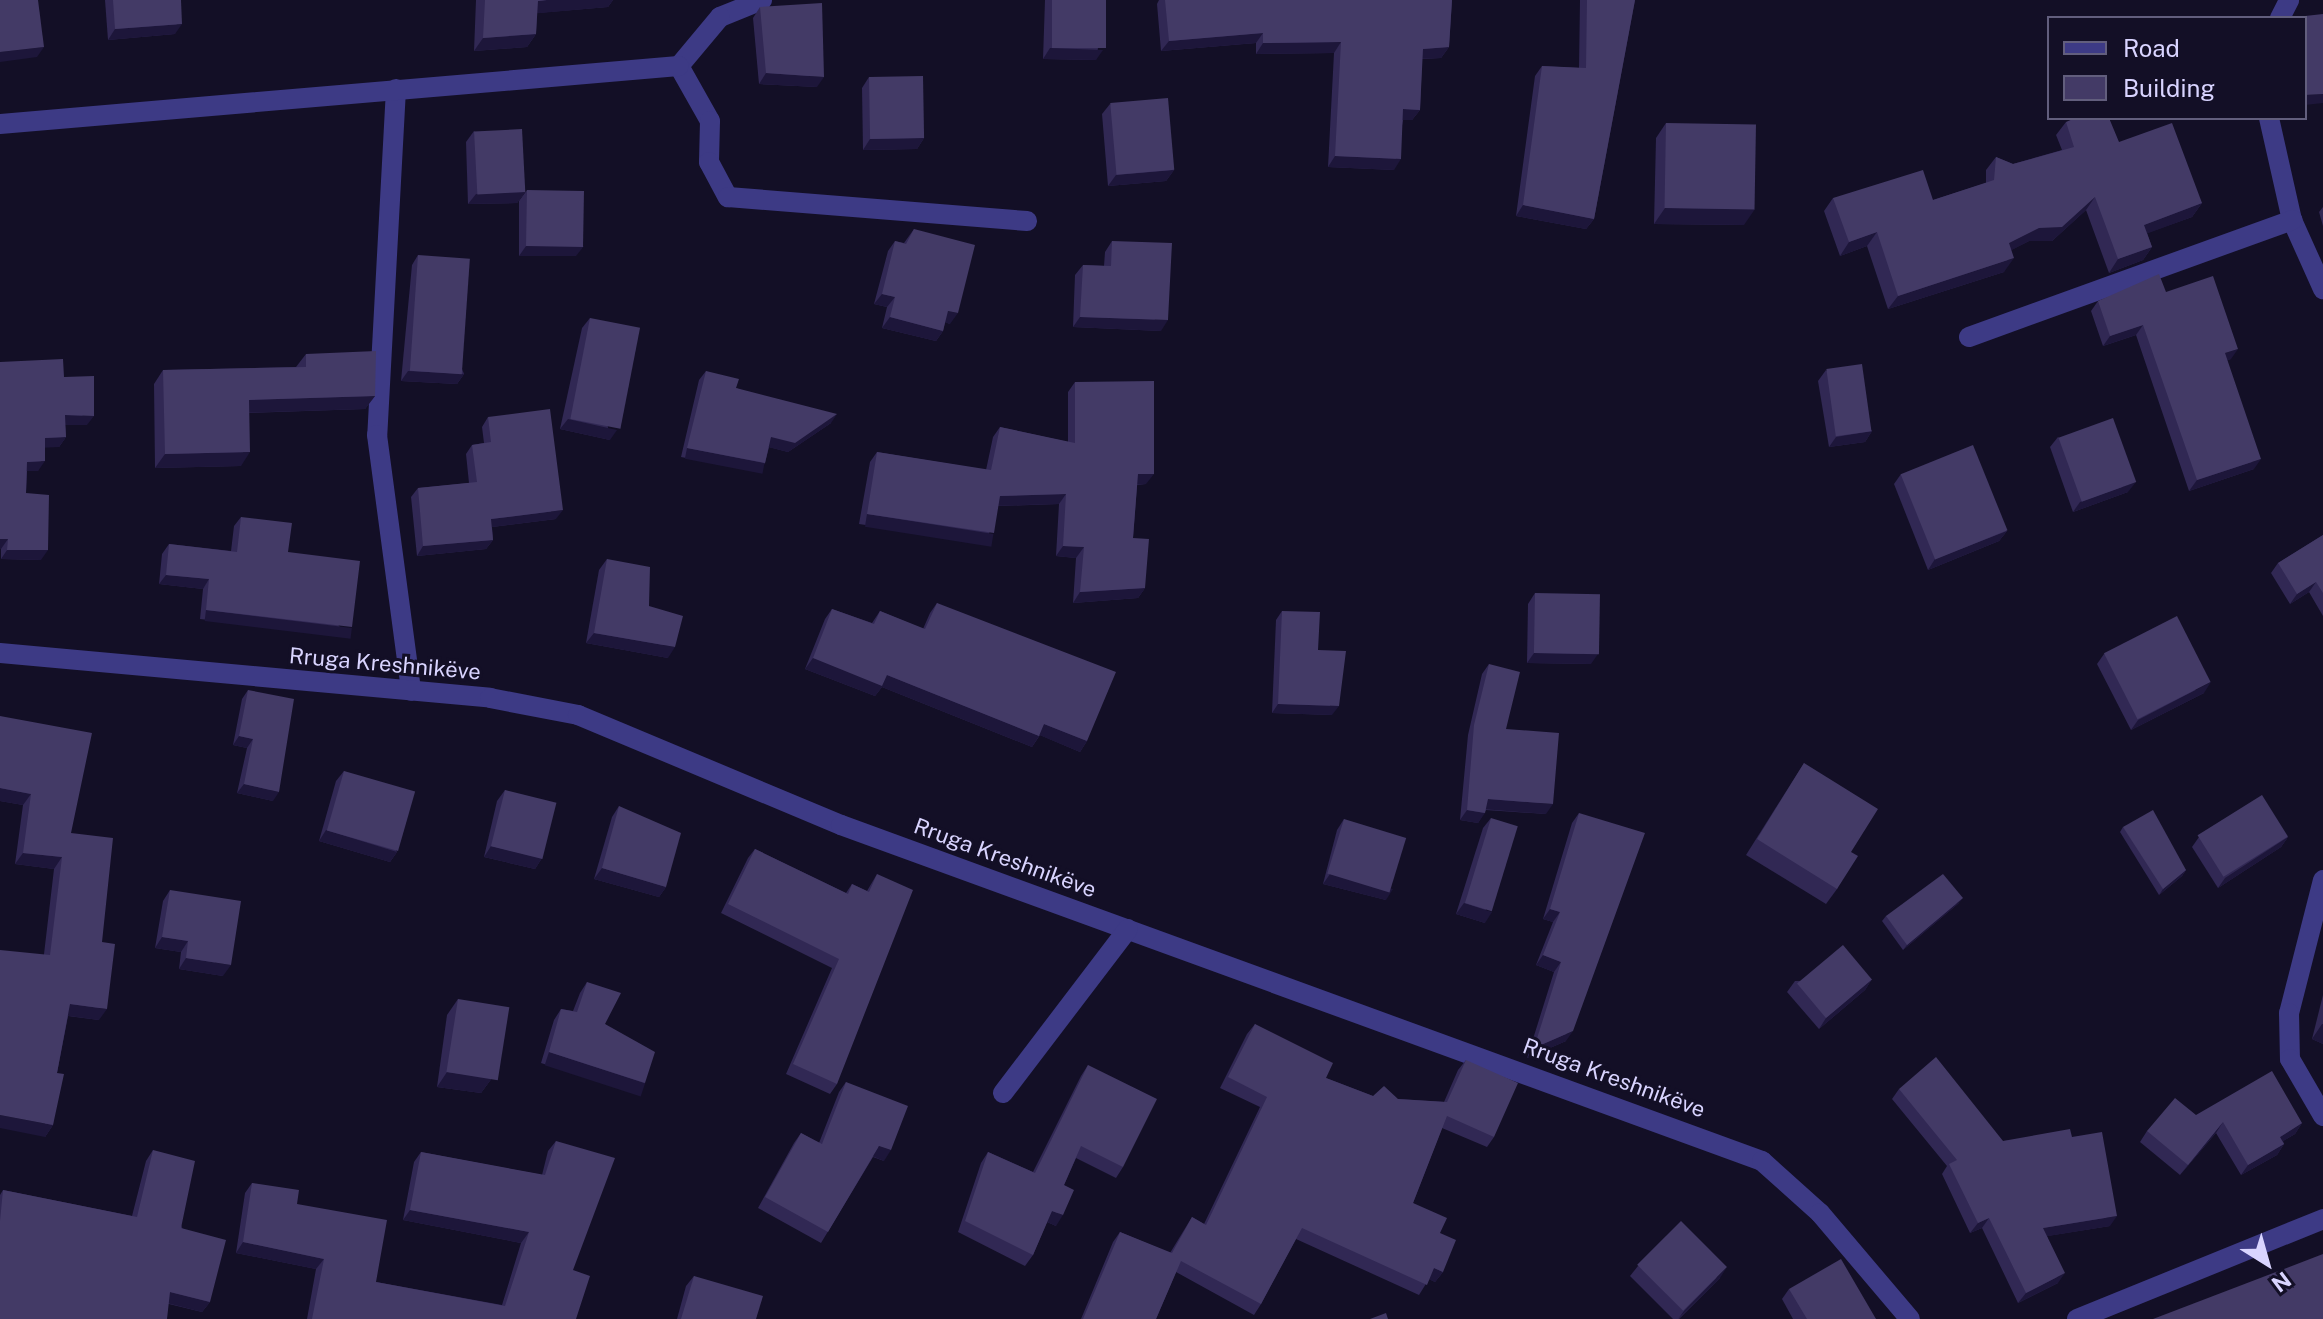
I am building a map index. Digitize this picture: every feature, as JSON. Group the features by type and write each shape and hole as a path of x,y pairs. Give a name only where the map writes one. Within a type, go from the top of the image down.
{"street":[{"path":"0,124 679,66 720,17 762,0"},
{"path":"679,66 710,121 709,162 728,197 1027,221"},
{"path":"396,89 377,435 411,691"},
{"path":"2269,120 2292,220 2323,289"},
{"path":"1969,337 2292,220"},
{"name":"Rruga Kreshnikëve","path":"0,653 411,691 578,715 841,825 1762,1161 1820,1213 1910,1319"},
{"path":"2323,880 2289,1013 2290,1059 2323,1116"},
{"path":"1003,1093 1128,929"},
{"path":"2077,1319 2323,1219"}],"building":[{"path":"0,0 38,0 44,47 0,52"},
{"path":"113,0 181,0 182,24 115,29"},
{"path":"485,0 547,0 538,1 536,34 483,38"},
{"path":"1052,0 1106,0 1106,48 1052,48"},
{"path":"1165,0 1452,0 1449,47 1423,49 1420,110 1403,109 1401,159 1335,156 1341,42 1263,43 1263,33 1169,41"},
{"path":"1587,0 1635,0 1594,219 1523,205 1542,66 1586,68"},
{"path":"822,3 824,77 766,73 760,7"},
{"path":"2323,14 2323,94 2307,95 2305,16"},
{"path":"923,76 924,138 870,139 869,77"},
{"path":"1168,98 1174,170 1116,175 1110,103"},
{"path":"2110,120 2119,142 2172,123 2202,203 2144,225 2152,247 2118,259 2095,197 2062,227 2039,228 2009,243 2014,258 1898,296 1877,232 1849,242 1833,198 1923,170 1933,200 1994,180 1996,157 2013,164 2074,147 2066,122"},
{"path":"1666,123 1756,125 1755,210 1665,208"},
{"path":"522,129 525,192 477,194 474,132"},
{"path":"527,190 584,191 583,247 526,246"},
{"path":"914,229 975,245 958,313 948,311 943,331 890,317 895,297 882,294 895,241 906,244"},
{"path":"1112,241 1172,243 1168,320 1080,317 1083,265 1111,266"},
{"path":"418,255 470,259 462,374 410,371"},
{"path":"2159,274 2166,292 2213,276 2238,349 2225,353 2261,459 2197,480 2143,325 2110,336 2098,301"},
{"path":"590,318 640,328 620,429 570,419"},
{"path":"376,351 375,396 249,400 250,452 165,454 163,370 306,367 306,354"},
{"path":"63,359 64,377 94,376 94,416 65,415 66,437 45,438 45,461 27,462 26,493 49,495 48,550 7,550 8,539 0,539 0,362"},
{"path":"1862,364 1871,431 1836,436 1826,369"},
{"path":"706,371 739,379 736,388 837,414 795,443 771,437 765,463 687,448"},
{"path":"1154,381 1154,474 1138,474 1133,538 1149,539 1145,588 1080,592 1084,547 1063,546 1066,494 1000,496 994,533 867,514 877,452 991,470 1000,427 1075,443 1075,382"},
{"path":"550,409 563,510 491,519 493,540 423,546 418,488 477,482 472,445 491,442 488,417"},
{"path":"2113,418 2136,482 2082,502 2058,438"},
{"path":"1973,445 2007,530 1935,560 1901,474"},
{"path":"241,517 292,523 288,552 360,561 352,627 206,610 209,579 166,575 169,544 237,552"},
{"path":"2323,535 2323,593 2316,582 2297,594 2278,563"},
{"path":"607,559 650,567 649,606 683,616 675,647 594,633"},
{"path":"1535,593 1600,594 1599,654 1534,653"},
{"path":"937,603 1116,672 1087,741 1044,724 1039,736 887,675 882,686 813,658 832,609 874,624 880,611 925,629"},
{"path":"1282,611 1320,612 1318,650 1346,651 1339,706 1278,704"},
{"path":"2177,616 2211,682 2138,719 2104,653"},
{"path":"1489,664 1520,672 1506,729 1559,733 1553,804 1488,799 1485,813 1467,810 1474,725"},
{"path":"248,690 294,699 279,792 244,784 253,739 239,736"},
{"path":"0,716 92,733 71,833 113,838 102,942 115,944 107,1009 70,1004 57,1073 64,1074 53,1125 0,1115 0,950 50,955 62,857 23,853 31,794 0,788"},
{"path":"1804,763 1878,809 1851,852 1858,856 1837,889 1757,839"},
{"path":"344,771 415,791 398,851 327,831"},
{"path":"505,790 556,803 542,859 491,846"},
{"path":"2262,795 2288,837 2224,877 2198,835"},
{"path":"619,806 681,833 666,887 602,868"},
{"path":"2153,810 2186,870 2163,889 2123,827"},
{"path":"1579,813 1645,833 1573,1031 1534,1048 1561,962 1543,955 1560,912 1550,909"},
{"path":"1491,818 1518,826 1492,911 1465,903"},
{"path":"1344,819 1406,838 1389,893 1327,874"},
{"path":"755,849 848,894 852,884 869,892 877,874 913,890 837,1084 793,1064 839,959 728,904"},
{"path":"1943,874 1963,898 1907,945 1886,916"},
{"path":"170,890 241,901 231,965 186,958 188,941 162,937"},
{"path":"1843,945 1872,979 1826,1018 1797,984"},
{"path":"587,982 621,993 605,1024 655,1052 645,1083 549,1052 561,1009 577,1012"},
{"path":"458,999 509,1007 498,1080 446,1072"},
{"path":"1255,1024 1333,1063 1326,1078 1373,1096 1384,1086 1398,1099 1447,1102 1466,1060 1518,1083 1494,1137 1447,1116 1413,1203 1447,1218 1440,1233 1456,1240 1443,1272 1434,1268 1427,1285 1302,1228 1261,1304 1181,1261 1156,1319 1083,1319 1120,1232 1172,1253 1192,1217 1206,1225 1267,1097 1228,1077"},
{"path":"1936,1057 2003,1141 2070,1129 2072,1137 2102,1132 2117,1216 2043,1228 2065,1273 2026,1293 1989,1218 1978,1223 1949,1164 1957,1160 1899,1089"},
{"path":"1088,1065 1157,1099 1123,1167 1081,1146 1064,1185 1074,1190 1063,1215 1052,1211 1033,1255 965,1221 988,1152 1035,1173"},
{"path":"2272,1071 2302,1123 2280,1137 2284,1144 2248,1165 2223,1122 2188,1165 2147,1131 2175,1098 2196,1115"},
{"path":"846,1082 908,1106 891,1150 879,1146 828,1232 765,1197 801,1133 822,1144"},
{"path":"556,1141 615,1158 573,1270 590,1276 576,1319 312,1319 324,1259 243,1242 252,1183 299,1190 297,1204 387,1220 376,1282 505,1306 529,1232 410,1210 421,1152 545,1175"},
{"path":"153,1150 195,1161 181,1228 226,1240 210,1302 170,1292 167,1319 0,1319 3,1190 137,1217"},
{"path":"1681,1221 1727,1267 1683,1311 1637,1265"},
{"path":"2323,1254 2323,1319 2153,1319"},
{"path":"1841,1259 1876,1319 1807,1319 1789,1289"},
{"path":"694,1276 763,1296 756,1319 681,1319"},
{"path":"1386,1313 1388,1319 1370,1319"}]}
